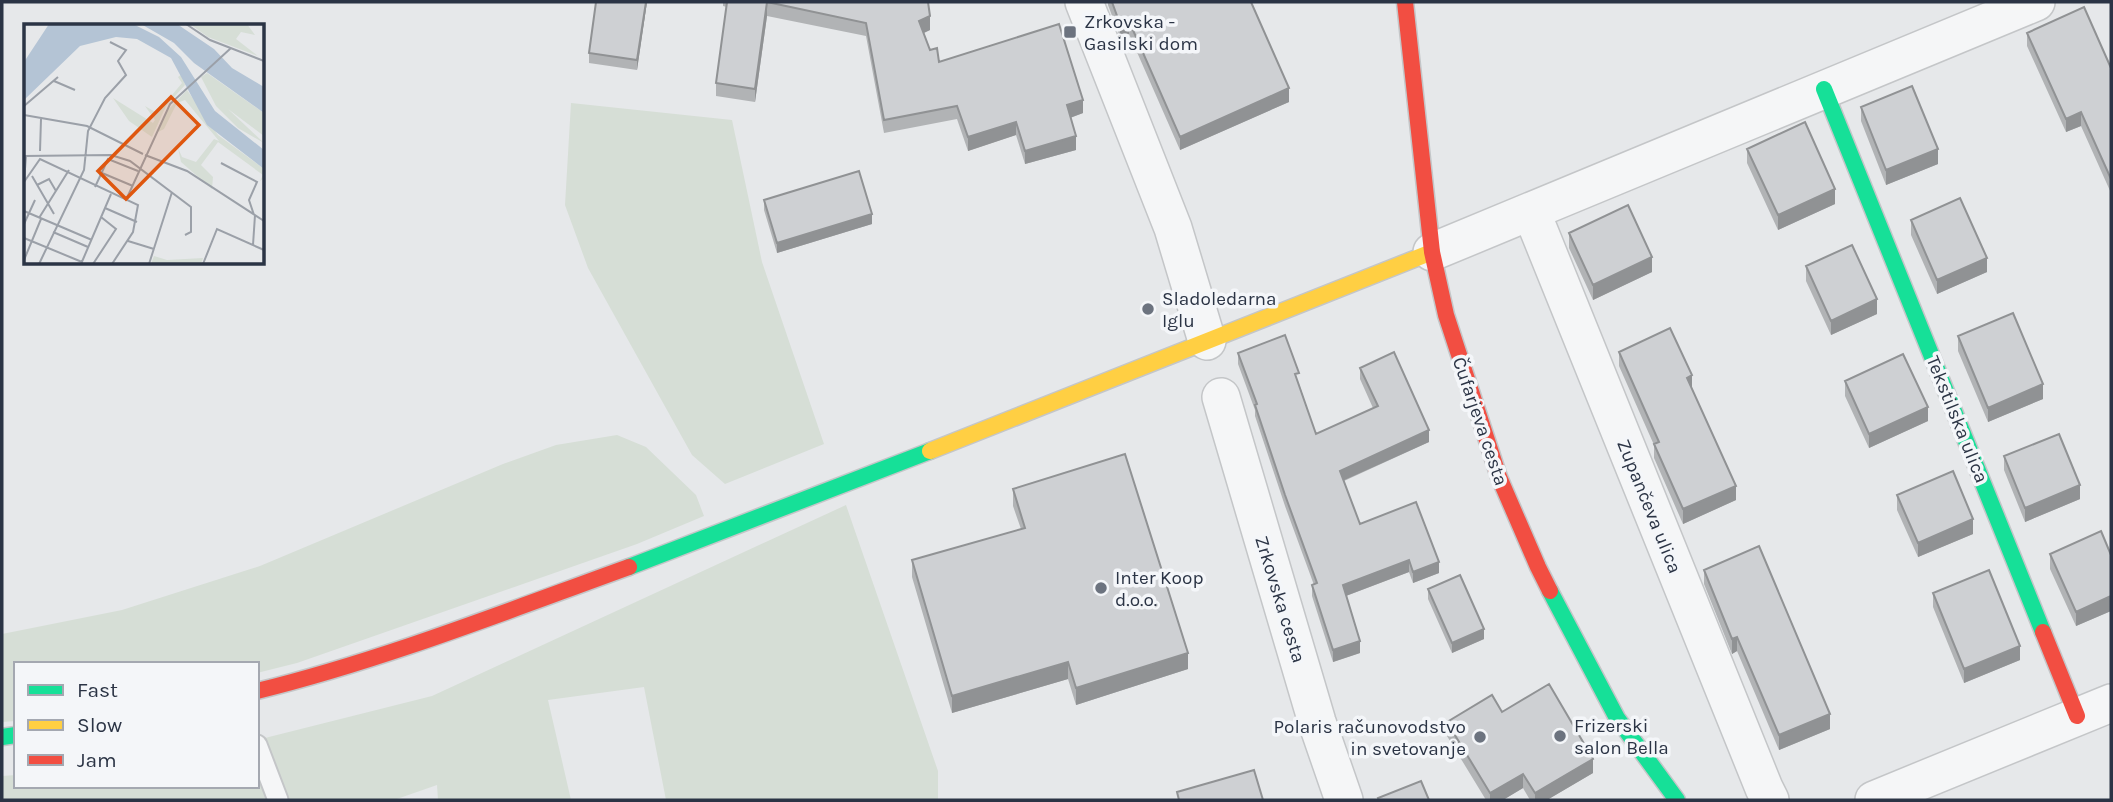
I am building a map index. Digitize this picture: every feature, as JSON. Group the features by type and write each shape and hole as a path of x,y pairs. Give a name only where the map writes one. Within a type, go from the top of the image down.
{"street":[{"path":"1084,2 1173,228 1207,341"},
{"name":"Čufarjeva cesta","path":"1405,2 1432,252 1450,327 1499,477 1538,567 1616,718 1677,800"},
{"path":"259,691 294,682 455,630 822,494 1432,252 2036,2"},
{"name":"Tekstilska ulica","path":"1824,89 2077,716"},
{"name":"Zupančeva ulica","path":"1531,211 1770,800"},
{"name":"Zrkovska cesta","path":"1221,397 1317,722 1344,800"},
{"path":"1874,800 2111,703"}],"lane":[{"path":"259,750 278,800"}],"shaded area":[{"path":"571,103 732,120 762,262 824,444 725,484 692,455 588,268 565,205"},
{"path":"617,435 646,447 696,495 704,516 637,544 297,663 259,672 259,662 14,662 14,721 2,722 2,634 122,610 260,566 503,464 556,445"},
{"path":"846,505 938,771 938,800 666,800 644,687 548,700 571,800 438,800 437,785 394,800 2,800 2,776 14,775 14,788 259,788 259,739 432,696"}],"building":[{"path":"596,2 646,2 637,60 589,53"},
{"path":"727,2 767,2 755,89 716,83"},
{"path":"767,2 928,2 930,16 919,21 930,50 937,48 939,62 1059,24 1083,100 1067,105 1076,136 1025,151 1016,122 968,137 957,106 884,120 866,23"},
{"path":"1112,2 1251,2 1289,88 1180,137 1129,21 1120,24"},
{"path":"2084,7 2111,68 2111,179 2081,112 2066,119 2027,33"},
{"path":"1912,86 1938,149 1886,170 1861,107"},
{"path":"1805,122 1835,189 1778,215 1747,149"},
{"path":"859,171 872,214 777,243 764,200"},
{"path":"1960,198 1987,258 1937,280 1911,220"},
{"path":"1628,205 1652,257 1593,285 1569,233"},
{"path":"1852,245 1877,299 1831,321 1806,266"},
{"path":"2013,313 2043,384 1988,408 1958,336"},
{"path":"1670,328 1692,375 1687,378 1736,486 1683,509 1654,444 1659,442 1619,352"},
{"path":"1285,335 1299,373 1295,374 1316,434 1378,406 1360,368 1394,352 1429,430 1340,471 1360,524 1416,502 1439,562 1413,572 1409,560 1343,585 1360,641 1333,650 1312,585 1317,583 1238,353"},
{"path":"1903,354 1928,407 1869,434 1845,381"},
{"path":"2059,434 2080,485 2025,508 2004,456"},
{"path":"1125,454 1188,653 1076,688 1068,662 952,696 912,560 1025,528 1013,489"},
{"path":"1953,471 1973,519 1918,543 1897,495"},
{"path":"2101,531 2111,555 2111,596 2076,612 2050,554"},
{"path":"1759,546 1830,714 1779,735 1737,637 1732,639 1704,570"},
{"path":"1989,570 2020,646 1964,669 1933,593"},
{"path":"1460,575 1484,629 1452,643 1428,589"},
{"path":"1549,684 1593,759 1535,793 1523,774 1490,793 1447,722 1492,695 1502,712"},
{"path":"1254,770 1263,800 1179,800 1177,792"},
{"path":"1421,781 1429,800 1378,798"}],"traffic: fast":[{"path":"1824,89 2043,632"},
{"path":"629,567 930,451"},
{"path":"1550,591 1617,718 1677,800"},
{"path":"2,737 14,735"}],"traffic: slow":[{"path":"930,451 1432,252"}],"traffic: jam":[{"path":"1405,2 1432,252 1446,315 1499,477 1550,591"},
{"path":"259,690 398,650 629,567"},
{"path":"2043,632 2077,716"}],"place":[{"name":"Zrkovska - Gasilski dom","path":"1070,32"},
{"name":"Sladoledarna Iglu","path":"1148,309"},
{"name":"Inter Koop d.o.o.","path":"1101,588"},
{"name":"Frizerski salon Bella","path":"1560,736"},
{"name":"Polaris računovodstvo in svetovanje","path":"1480,737"}]}
